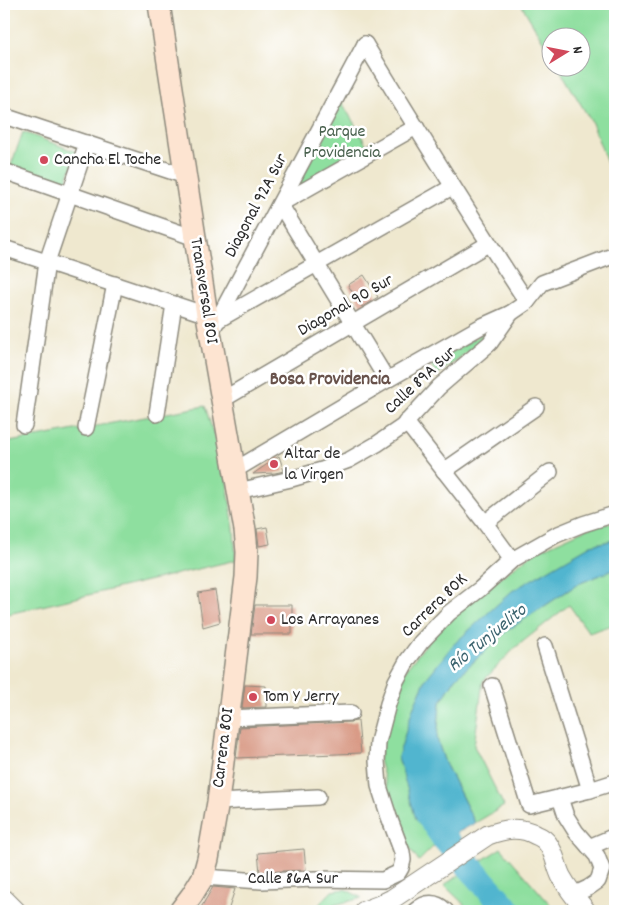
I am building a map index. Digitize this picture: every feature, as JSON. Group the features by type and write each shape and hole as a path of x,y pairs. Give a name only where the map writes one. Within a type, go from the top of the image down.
{"main road":[{"name":"Transversal 80I","path":"159,4 195,238 212,323 222,400 247,541 246,577"},
{"name":"Carrera 80I","path":"180,911 204,877 208,859 218,802 246,577"}],"street":[{"name":"Diagonal 92A Sur","path":"212,323 280,204 365,44 416,127"},
{"path":"4,116 185,176"},
{"path":"387,380 280,204 416,127 488,244 527,302"},
{"path":"24,425 47,262 87,143"},
{"path":"4,171 195,238"},
{"path":"4,248 174,304 212,323 452,187"},
{"name":"Diagonal 90 Sur","path":"222,400 488,244"},
{"name":"Calle 89A Sur","path":"238,491 291,479 349,460 377,444 402,427 439,387 490,343 511,314 527,302 542,282 615,255"},
{"path":"86,428 115,284"},
{"path":"157,414 174,304"},
{"path":"235,470 480,327 511,314"},
{"path":"444,471 536,407"},
{"path":"406,422 512,560"},
{"path":"485,523 550,472"},
{"name":"Carrera 80K","path":"383,880 398,873 403,860 380,786 376,761 378,742 396,681 406,661 421,642 450,614 512,560 556,535 615,514"},
{"path":"545,646 590,790"},
{"path":"492,686 529,805 615,782"},
{"path":"228,718 351,713"},
{"path":"218,802 318,797"},
{"path":"560,798 566,816 576,832 597,856 602,869 598,881 573,895"},
{"path":"364,911 392,899 488,835 513,828 525,829 544,839 549,844 560,875 586,911"},
{"path":"589,847 615,836"},
{"name":"Calle 86A Sur","path":"204,877 261,881 316,879 383,880"},
{"path":"4,899 16,911"},
{"path":"415,911 431,903 436,903 444,909"}],"green space":[{"path":"521,4 615,4 615,185 592,123 565,78 592,78 592,28 542,28 542,40"},
{"name":"Parque Providencia","path":"340,99 369,149 294,194"},
{"name":"Cancha El Toche","path":"23,132 77,152 64,187 10,168"},
{"path":"496,325 487,337 437,375 431,365"},
{"path":"205,406 226,475 234,529 236,560 4,615 4,443"},
{"path":"615,522 615,540 591,545 426,679 413,708 399,757 416,819 435,845 419,861 402,839 379,760 396,682 450,614 535,552 586,529"},
{"path":"615,569 615,624 589,633 569,605 516,647 483,681 474,746 504,806 475,823 445,763 437,739 440,703 456,678 508,630 578,584"},
{"path":"501,848 557,911 471,911 444,885"},
{"path":"345,889 362,898 314,910 332,891"}],"water":[{"path":"615,540 615,569 578,584 508,630 456,678 440,703 437,739 445,763 475,823 435,845 416,819 398,757 413,708 426,679 453,645 512,591 591,545"}],"building":[{"path":"364,275 378,297 362,307 348,285"},
{"name":"Altar de la Virgen","path":"279,456 284,471 253,474"},
{"path":"267,527 270,544 259,546 257,529"},
{"path":"215,590 220,622 203,627 198,593"},
{"name":"Los Arrayanes","path":"255,605 292,605 292,634 251,634"},
{"name":"Tom Y Jerry","path":"245,685 266,686 266,707 242,708"},
{"path":"358,721 361,753 236,758 240,727"},
{"path":"304,849 306,870 260,872 258,853"},
{"path":"213,887 235,889 228,911 199,911"}],"waterway":[{"name":"Río Tunjuelito","path":"427,809 429,816 444,838 509,911"}],"place":[{"name":"Cancha El Toche","path":"44,160"},
{"name":"Altar de la Virgen","path":"274,464"},
{"name":"Los Arrayanes","path":"271,620"},
{"name":"Tom Y Jerry","path":"253,697"}],"district":[{"name":"Bosa Providencia","path":"330,380"}]}
